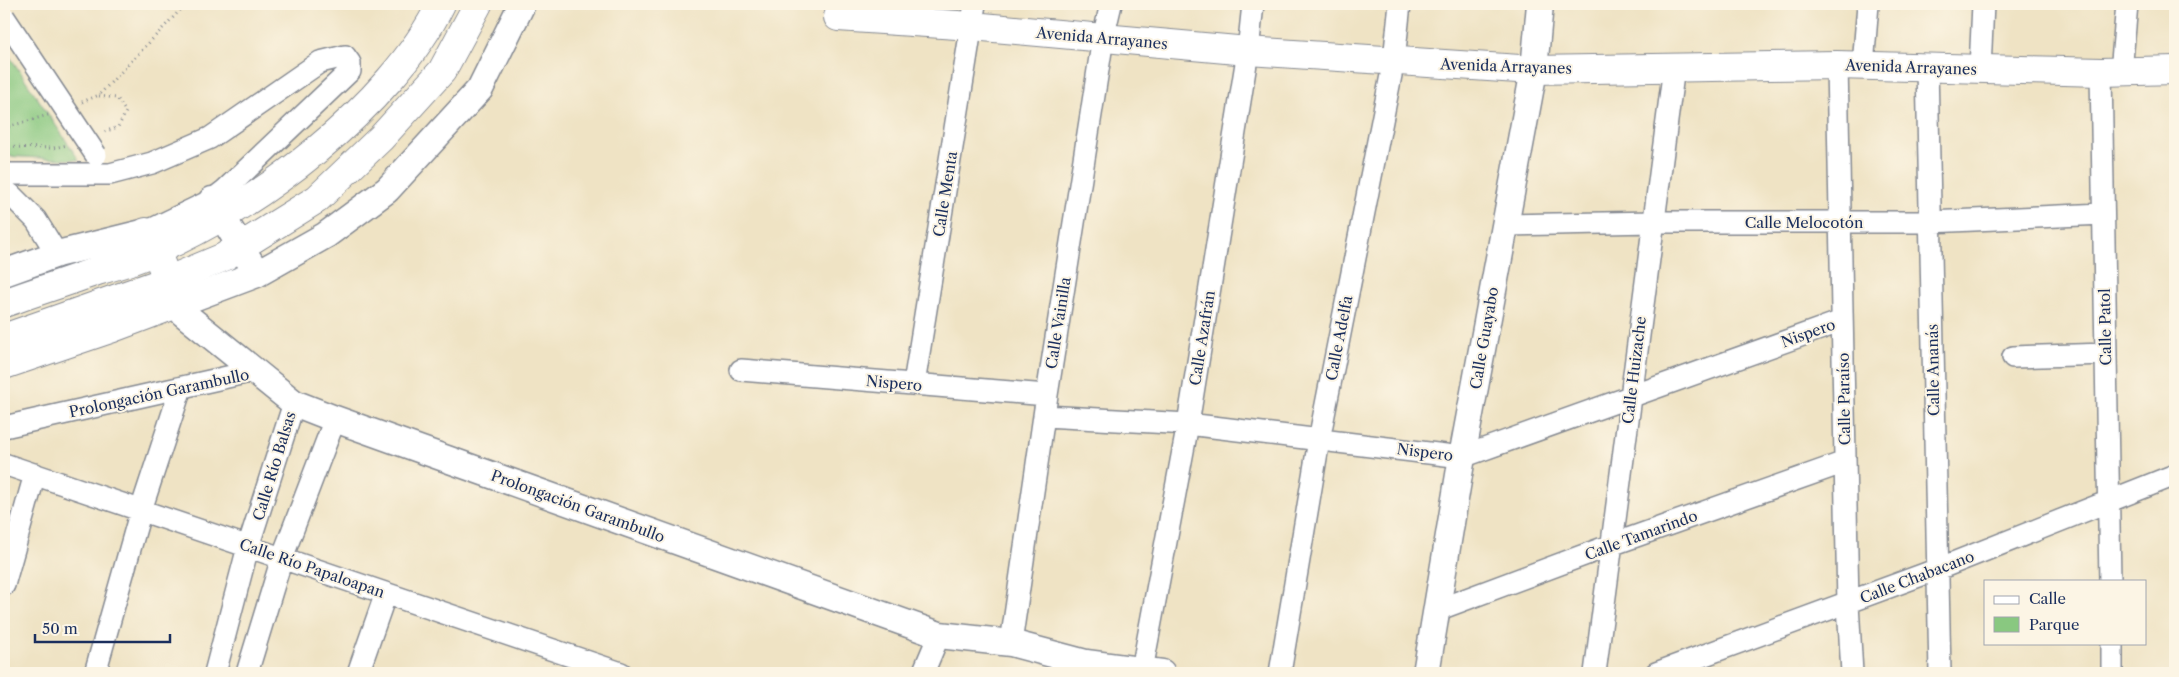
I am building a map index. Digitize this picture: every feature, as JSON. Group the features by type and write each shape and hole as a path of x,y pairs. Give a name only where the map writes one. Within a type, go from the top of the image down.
{"main road":[{"path":"4,303 151,241 217,207 284,176 350,120 400,67 435,16 440,4"},
{"path":"4,364 113,328 173,292 241,246 317,199 381,138 442,71 478,4"},
{"name":"Avenida Arrayanes","path":"838,17 974,15 1104,38 1248,51 1534,70 1850,65 2111,72 2175,70"},
{"path":"151,241 173,292"},
{"path":"4,338 173,292"}],"street":[{"path":"254,371 184,314 173,292 257,274 326,235 387,190 480,89 522,4"},
{"name":"Calle Vainilla","path":"1010,643 1104,38 1111,4"},
{"name":"Calle Azafrán","path":"1152,672 1188,424 1248,51 1253,4"},
{"name":"Calle Adelfa","path":"1280,673 1319,440 1394,60 1400,4"},
{"name":"Calle Guayabo","path":"1426,673 1462,457 1534,70 1540,4"},
{"name":"Calle Paraíso","path":"1852,673 1848,604 1840,221 1850,65 1868,4"},
{"path":"1980,69 1983,4"},
{"name":"Calle Patol","path":"2110,580 2103,214 2111,72 2127,4"},
{"name":"Calle Menta","path":"914,384 974,15"},
{"path":"4,17 110,174"},
{"path":"4,174 110,174 152,163 210,138 320,62 345,56 350,63 350,71 225,190 217,207 257,274"},
{"name":"Calle Huizache","path":"1594,673 1674,67"},
{"name":"Calle Ananás","path":"1927,67 1940,673"},
{"path":"4,194 10,194 36,220 57,254"},
{"name":"Calle Melocotón","path":"1504,225 1653,222 1930,222 2103,214"},
{"path":"4,273 57,254 151,241"},
{"name":"Nispero","path":"742,370 914,384 1046,405 1188,424 1462,457 1842,321"},
{"path":"2013,357 2106,354"},
{"name":"Prolongación Garambullo","path":"4,427 254,371 294,403 335,419 939,635 1010,643 1084,668 1152,672"},
{"path":"95,673 142,510 181,388"},
{"name":"Calle Río Balsas","path":"215,673 248,547 294,403"},
{"path":"247,673 282,558 335,419"},
{"name":"Calle Tamarindo","path":"1437,610 1611,545 1845,462"},
{"name":"Calle Río Papaloapan","path":"4,464 621,673"},
{"path":"4,585 35,474"},
{"name":"Calle Chabacano","path":"1656,673 1938,570 2175,475"},
{"path":"358,673 386,593"},
{"path":"923,673 939,635"},
{"path":"2112,644 2112,673"}],"path":[{"path":"73,105 98,96 186,4"},
{"path":"4,128 56,112"}],"green space":[{"path":"4,48 79,160 4,156"}]}
